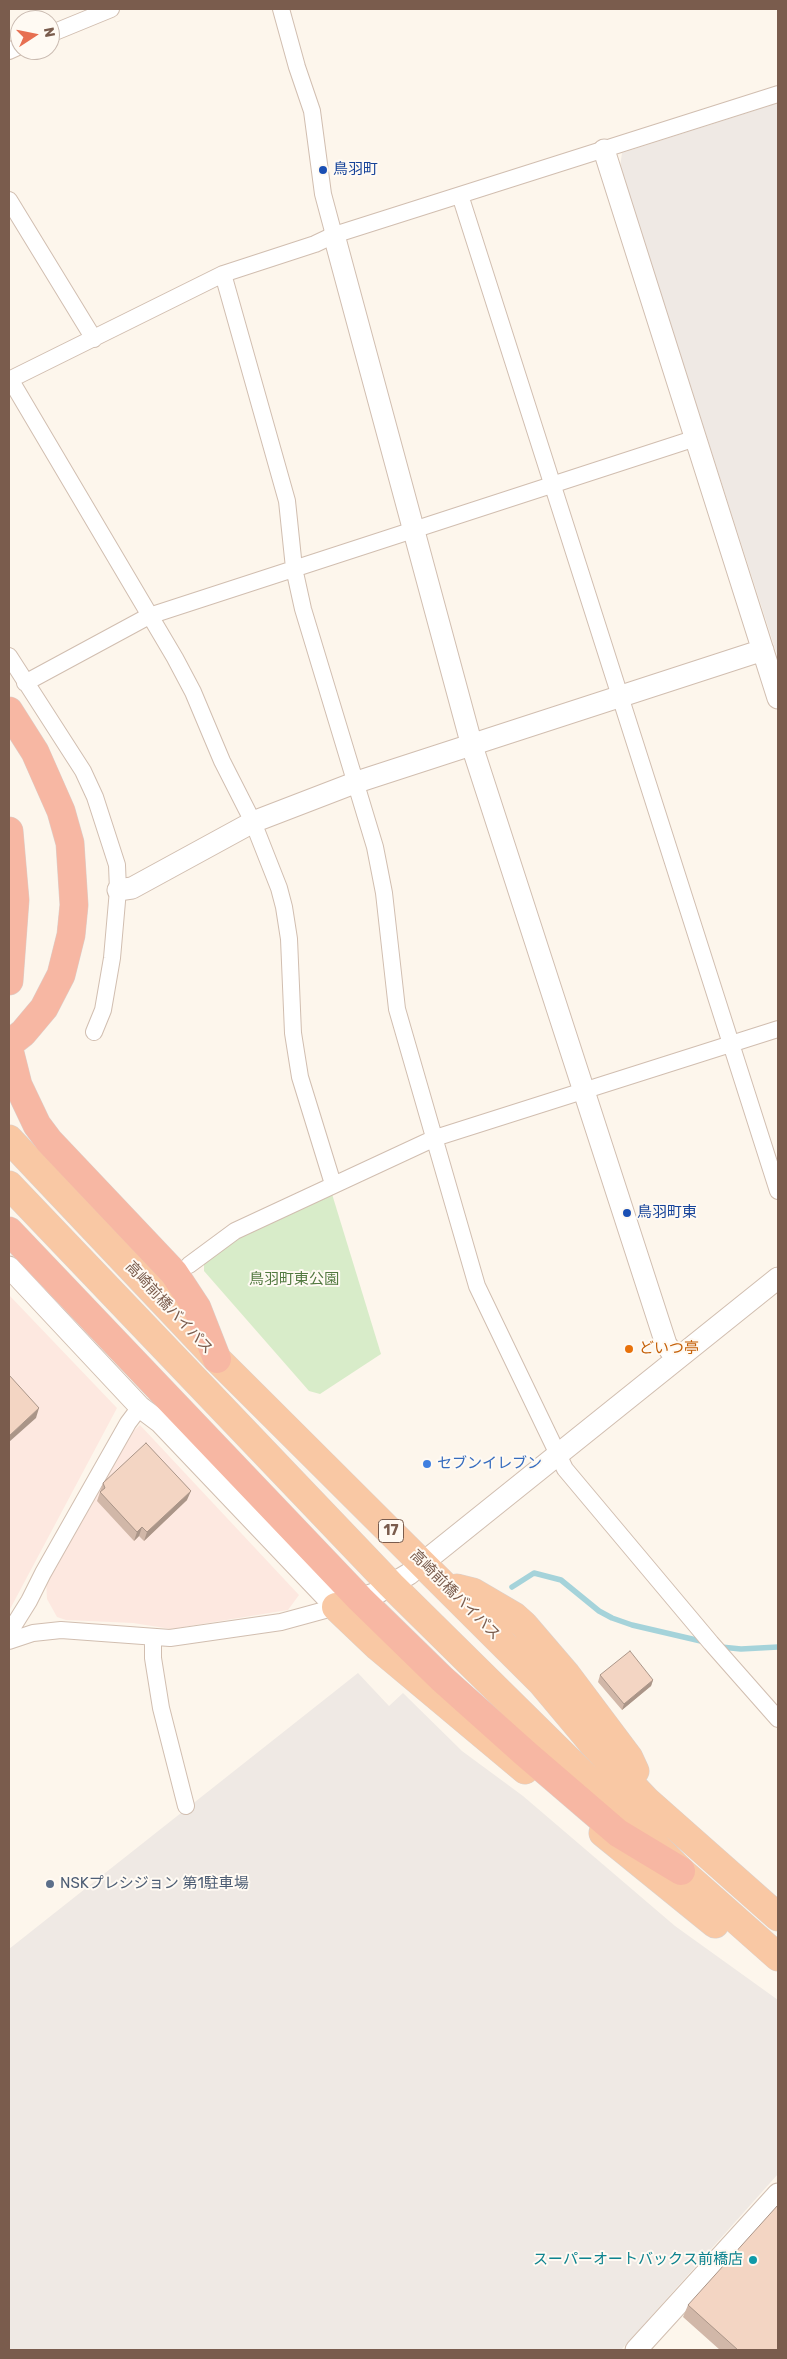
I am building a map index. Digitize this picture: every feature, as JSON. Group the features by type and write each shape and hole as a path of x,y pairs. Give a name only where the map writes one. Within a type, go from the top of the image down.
{"highway":[{"path":"9,711 35,752 61,811 70,843 74,905 67,956 61,975 44,1008 23,1033 9,1044"},
{"path":"9,831 15,900 9,981"},
{"path":"9,1049 18,1085 37,1125 49,1141 174,1273 197,1308 217,1359"},
{"name":"高崎前橋バイパス","path":"9,1139 217,1359 423,1562 541,1682 593,1744 646,1800 778,1917"},
{"name":"高崎前橋バイパス","path":"9,1185 391,1585 681,1871 778,1958"},
{"path":"9,1232 417,1681 717,1926 778,1958"},
{"path":"348,1603 441,1678 611,1827 681,1871"}],"street":[{"path":"60,30 110,9"},
{"path":"281,9 297,67 312,111 323,194 472,746 666,1344 676,1360"},
{"path":"333,1184 300,1077 293,1033 289,939 284,907 279,888 253,822 222,762 193,692 9,380 223,274 315,244 334,235 778,94"},
{"path":"604,150 778,698"},
{"path":"460,195 551,485 778,1190"},
{"path":"9,200 94,339"},
{"path":"223,274 287,501 294,568 303,610 357,782 381,873 397,1009 477,1286 565,1469 778,1720"},
{"path":"25,683 149,616 696,438"},
{"path":"118,890 132,888 253,822 357,782 763,650"},
{"path":"9,656 83,771 95,797 117,865 118,890 108,988 103,1010 94,1032"},
{"path":"189,1264 235,1231 435,1138 778,1029"},
{"path":"9,1267 140,1407 160,1422 348,1603"},
{"path":"9,1641 33,1633 61,1630 170,1638 281,1622 348,1603 391,1585 423,1562 778,1278"},
{"path":"9,1633 30,1601 43,1573 128,1423 140,1407"},
{"path":"153,1637 153,1658 161,1708 186,1806"},
{"path":"636,2350 778,2194"}],"shaded area":[{"path":"778,103 778,658 620,167 622,153"},
{"path":"9,1295 117,1408 9,1611"},
{"path":"140,1425 299,1595 288,1610 171,1629 133,1623 66,1620 57,1617 47,1599 46,1580 128,1436"},
{"path":"358,1673 389,1706 403,1693 462,1751 523,1796 675,1926 778,2000 778,2174 621,2350 9,2350 9,1949"}],"green space":[{"name":"鳥羽町東公園","path":"332,1194 381,1354 320,1394 309,1391 204,1271 204,1261 226,1244"}],"building":[{"path":"9,1375 39,1408 9,1436"},
{"path":"146,1443 191,1491 147,1532 142,1527 137,1532 100,1492 105,1488 103,1483"},
{"path":"630,1651 653,1680 624,1704 600,1675"},
{"name":"スーパーオートバックス前橋店","path":"778,2205 778,2350 738,2350 688,2305"}],"waterway":[{"path":"512,1587 534,1573 561,1580 599,1611 612,1618 632,1625 705,1642"},
{"path":"721,1647 741,1649 778,1647"}],"place":[{"name":"鳥羽町","path":"323,170"},
{"name":"鳥羽町東","path":"627,1213"},
{"name":"どいつ亭","path":"629,1349"},
{"name":"セブンイレブン","path":"427,1464"},
{"name":"NSKプレシジョン 第1駐車場","path":"50,1884"},
{"name":"スーパーオートバックス前橋店","path":"753,2260"}]}
